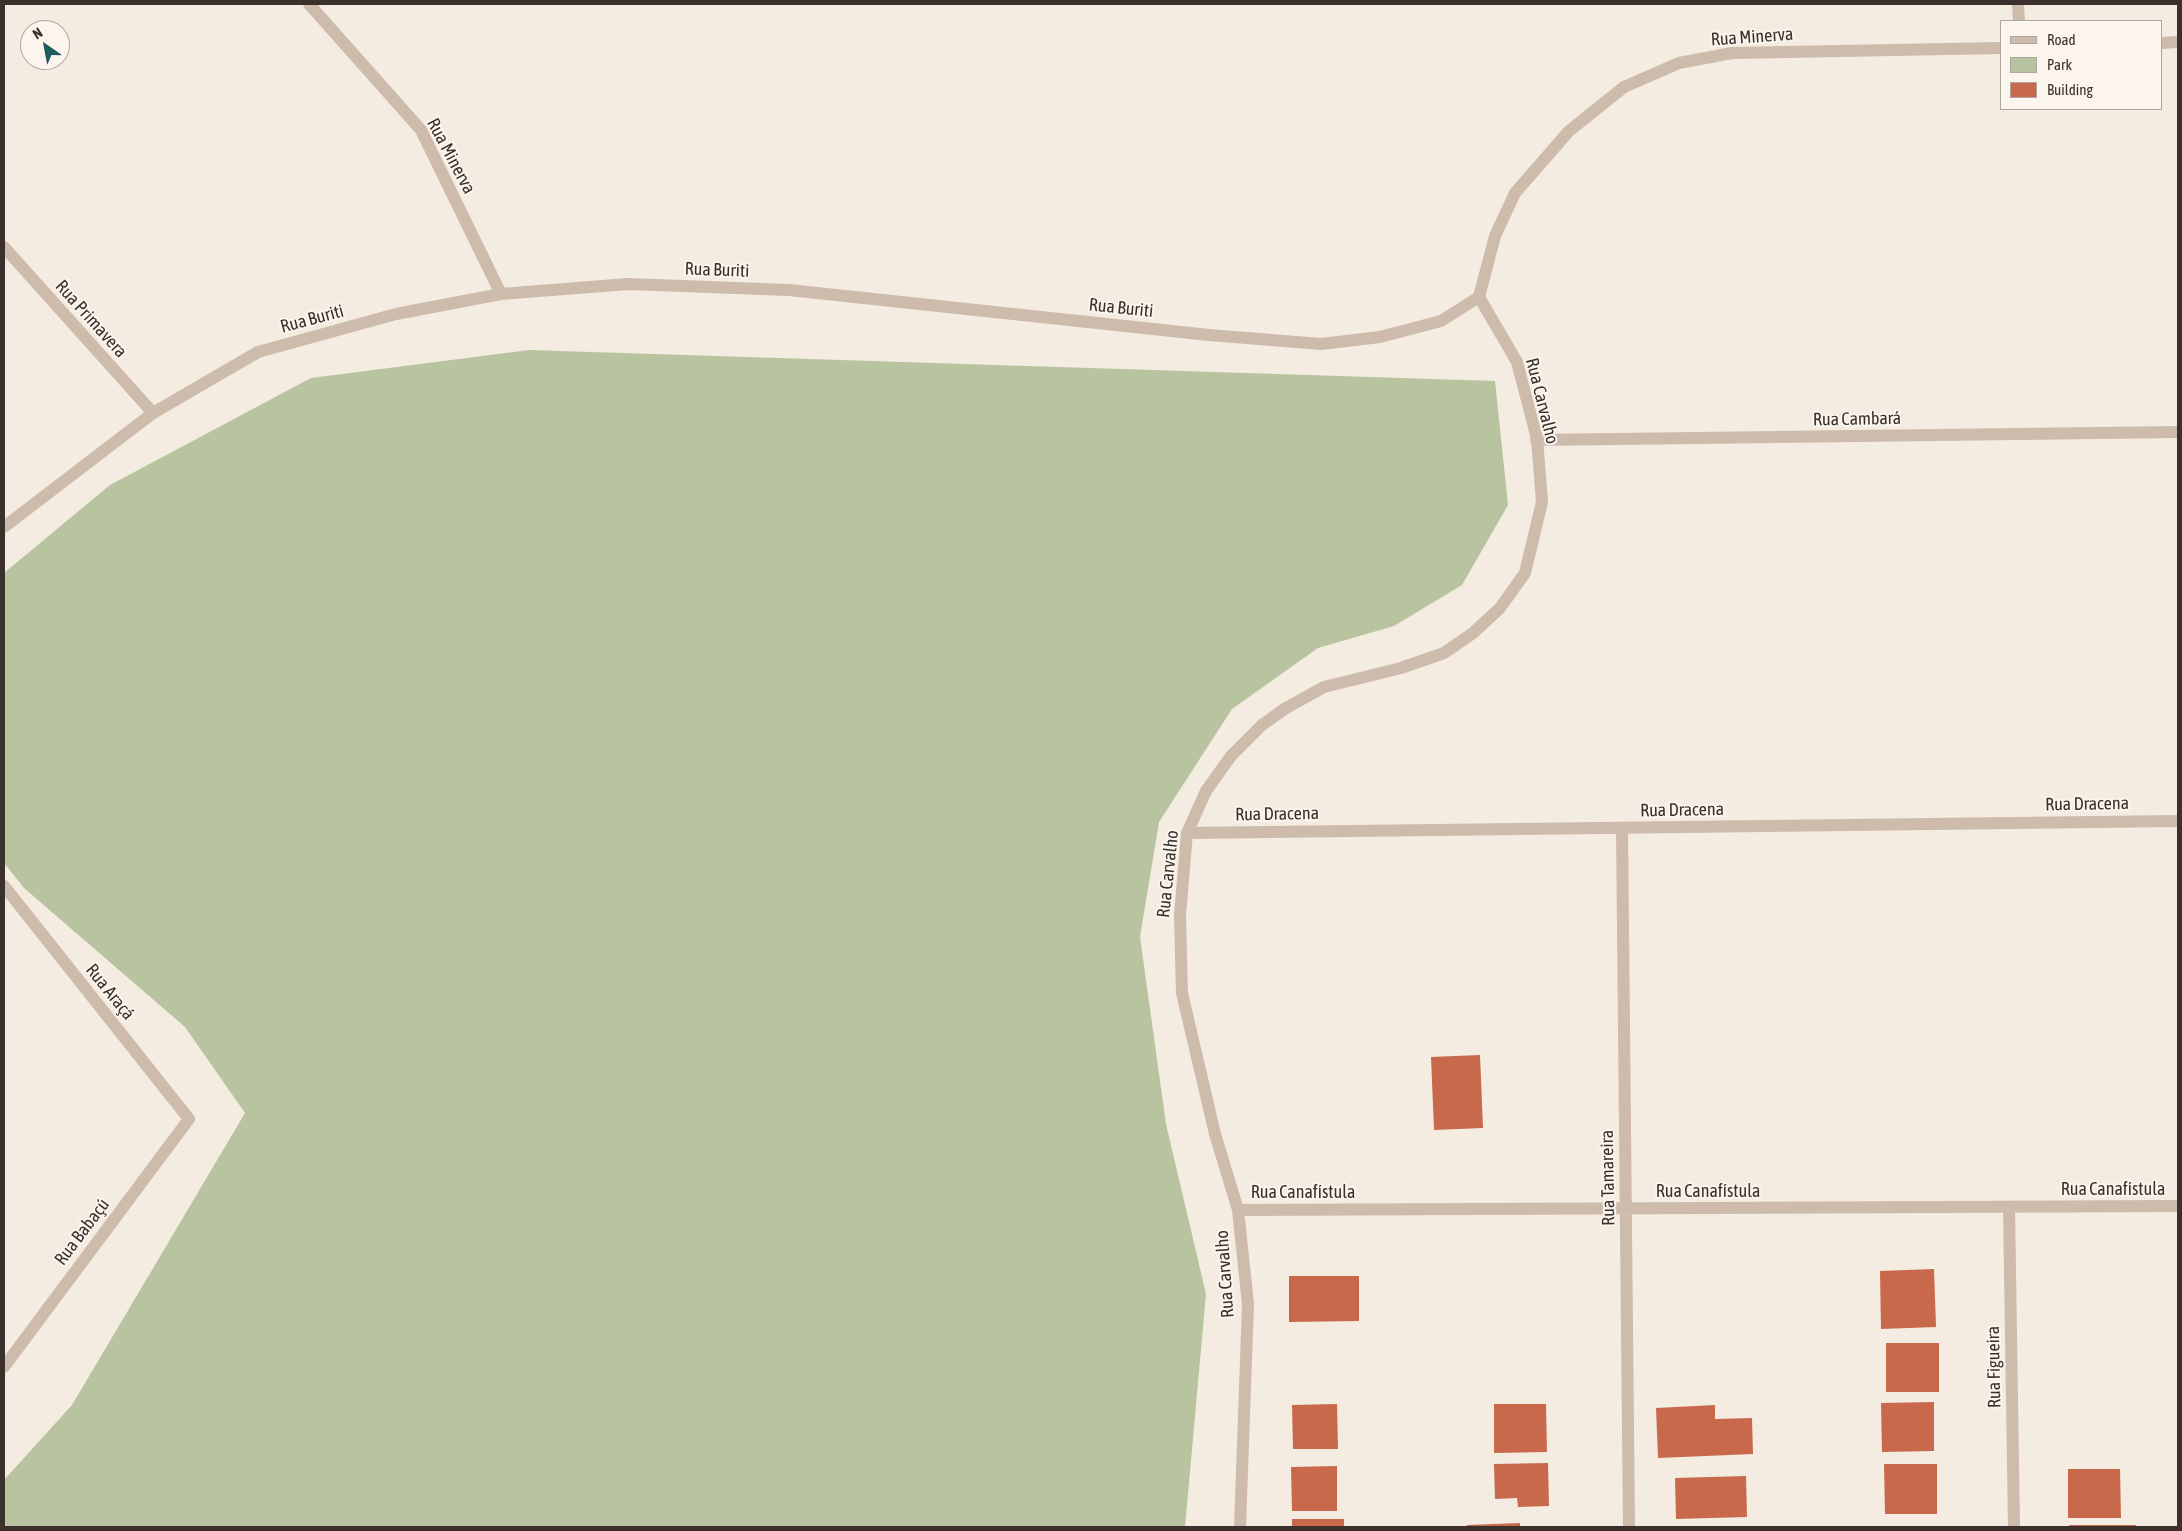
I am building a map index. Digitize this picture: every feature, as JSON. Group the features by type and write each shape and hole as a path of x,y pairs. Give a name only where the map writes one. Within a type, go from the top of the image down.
{"street":[{"name":"Rua Minerva","path":"309,4 421,130 501,294"},
{"path":"2018,4 2019,20"},
{"path":"2162,43 2178,42"},
{"name":"Rua Minerva","path":"1479,296 1495,236 1515,193 1569,131 1624,87 1679,63 1732,53 2000,48"},
{"name":"Rua Primavera","path":"4,247 153,413"},
{"name":"Rua Buriti","path":"4,527 153,413 258,352 396,314 501,294 628,284 789,290 1209,335 1321,344 1380,337 1440,321 1479,296"},
{"name":"Rua Carvalho","path":"1240,1527 1248,1304 1238,1210 1215,1134 1182,993 1180,915 1187,832 1206,791 1231,756 1262,725 1324,687 1401,668 1444,653 1473,633 1500,608 1525,573 1542,502 1536,440 1517,362 1479,296"},
{"name":"Rua Cambará","path":"1536,440 2178,432"},
{"name":"Rua Dracena","path":"1187,832 2178,821"},
{"name":"Rua Tamareira","path":"1622,828 1629,1527"},
{"name":"Rua Araçá","path":"4,886 189,1119"},
{"name":"Rua Babaçú","path":"4,1367 189,1119"},
{"name":"Rua Canafístula","path":"1238,1210 2178,1206"},
{"name":"Rua Figueira","path":"2009,1207 2014,1527"}],"green space":[{"path":"529,350 1495,381 1508,505 1462,585 1394,626 1318,648 1232,709 1159,822 1140,937 1166,1124 1206,1294 1185,1527 4,1527 4,1480 72,1405 245,1113 185,1027 24,888 4,863 4,573 110,485 311,378"}],"building":[{"path":"1480,1055 1483,1128 1434,1130 1431,1057"},
{"path":"1934,1269 1936,1327 1881,1329 1880,1271"},
{"path":"1289,1276 1359,1276 1359,1321 1289,1322"},
{"path":"1886,1343 1939,1343 1939,1392 1886,1392"},
{"path":"1934,1402 1934,1451 1882,1452 1881,1403"},
{"path":"1337,1404 1338,1449 1293,1449 1292,1405"},
{"path":"1494,1404 1546,1404 1547,1452 1494,1453"},
{"path":"1715,1405 1715,1419 1752,1418 1753,1454 1658,1458 1656,1408"},
{"path":"1548,1463 1549,1506 1518,1507 1517,1498 1495,1499 1494,1464"},
{"path":"1884,1464 1937,1464 1937,1514 1885,1514"},
{"path":"1337,1466 1337,1511 1292,1511 1291,1467"},
{"path":"2068,1469 2120,1469 2121,1518 2068,1518"},
{"path":"1746,1476 1747,1517 1676,1519 1675,1478"},
{"path":"1292,1519 1344,1519 1344,1527 1292,1527"},
{"path":"1520,1523 1520,1527 1467,1527 1467,1525"},
{"path":"2069,1525 2136,1525 2136,1527 2069,1527"}]}
